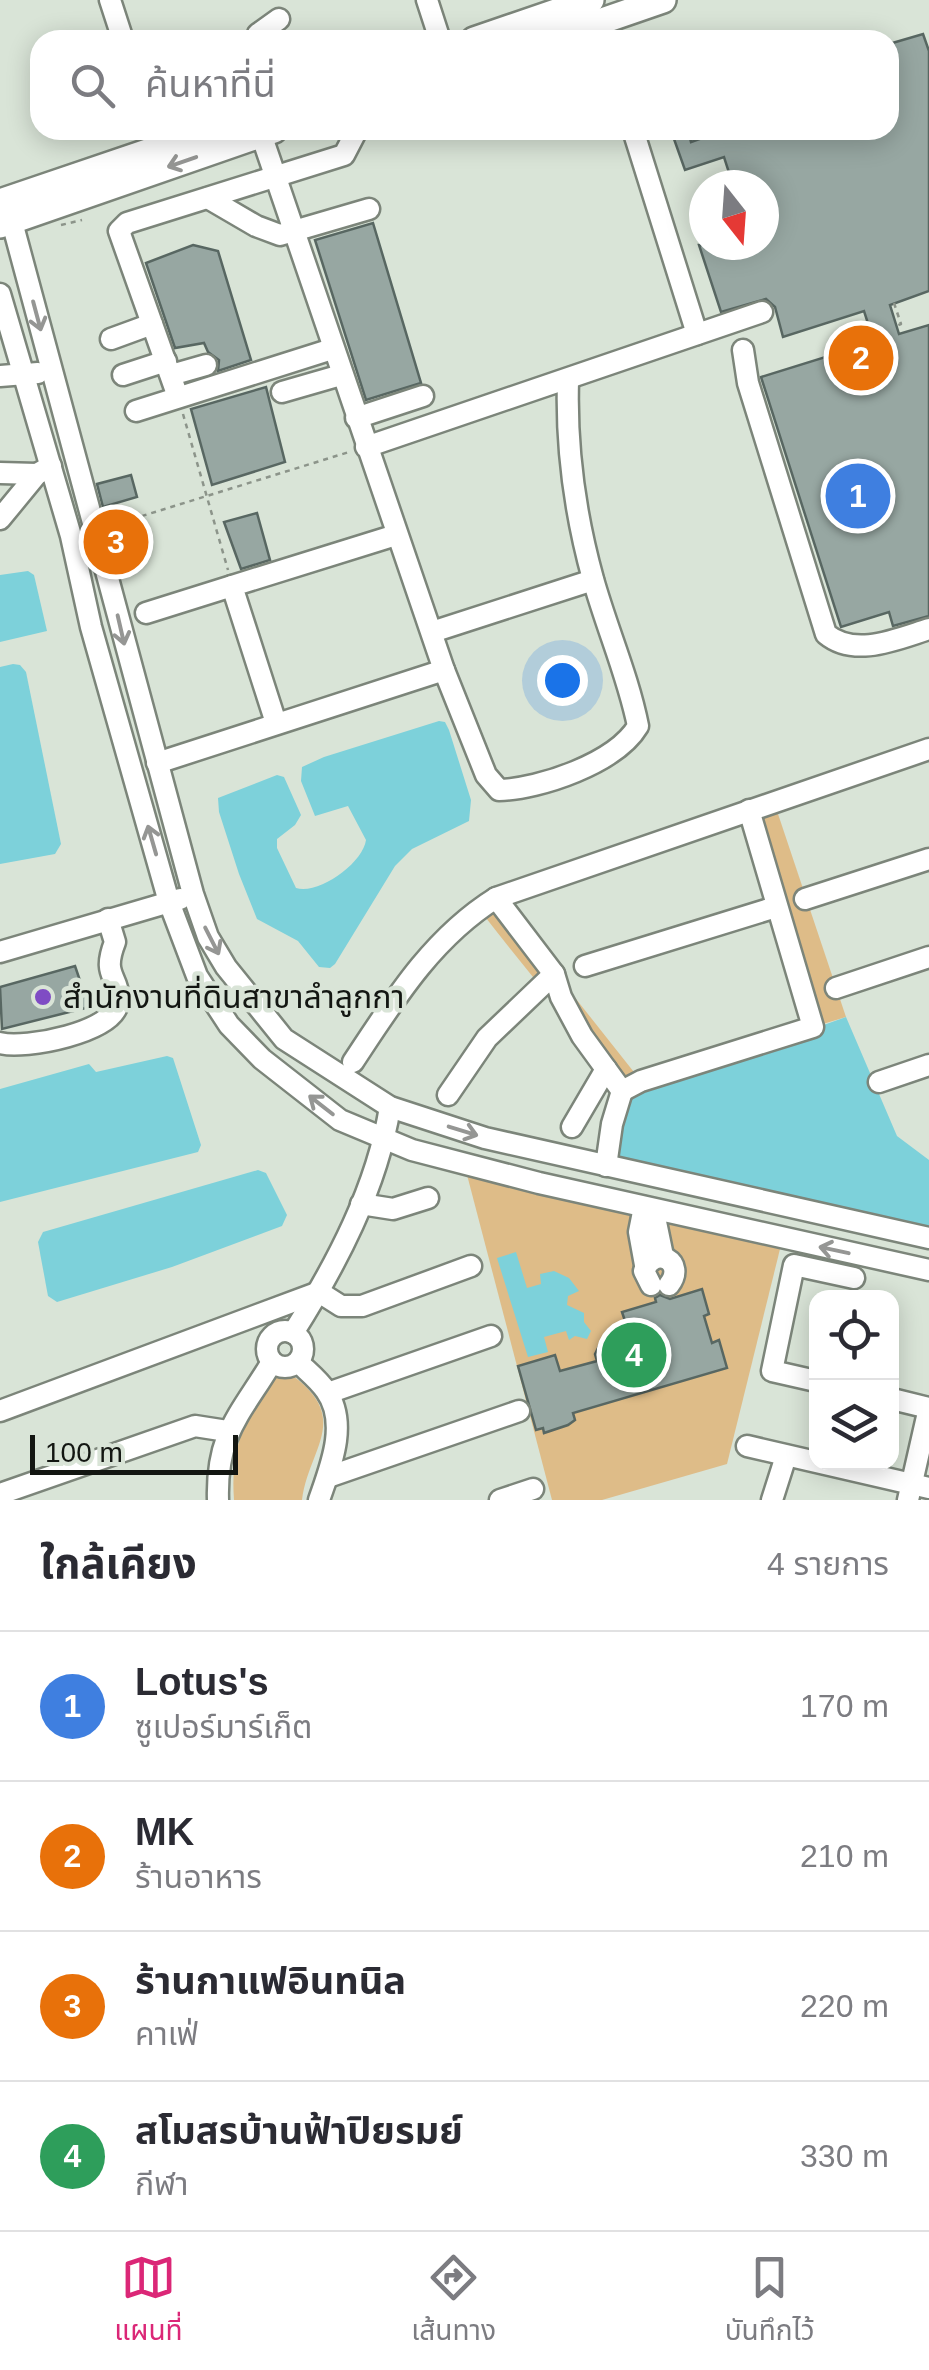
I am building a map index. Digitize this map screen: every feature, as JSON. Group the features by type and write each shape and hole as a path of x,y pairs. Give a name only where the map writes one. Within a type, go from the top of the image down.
{"main road":[{"path":"507,30 546,18 597,16 663,0"},
{"path":"4,217 154,140"},
{"path":"4,217 242,140"}],"street":[{"path":"110,0 119,30"},
{"path":"427,0 437,30"},
{"path":"263,30 278,19"},
{"path":"268,140 275,177 396,536 486,775 499,790 536,787 614,752 638,726 594,580 572,482 566,431 568,381"},
{"path":"178,398 119,231 127,224 344,155 352,140"},
{"path":"636,140 697,334"},
{"path":"208,198 256,226 280,234 369,209"},
{"path":"4,217 97,529 129,664 193,894 208,937 254,1006 284,1039 390,1108 485,1138 929,1238"},
{"path":"0,294 24,374 44,470 71,536 92,627 169,902 197,976 229,1026 262,1059 340,1120 412,1150 651,1209 929,1270"},
{"path":"366,447 762,312"},
{"path":"111,339 152,324"},
{"path":"136,411 332,349"},
{"path":"743,350 748,384 826,634 838,644 860,646 929,629"},
{"path":"123,375 206,365"},
{"path":"0,376 52,372"},
{"path":"282,392 341,375"},
{"path":"356,418 423,396"},
{"path":"0,473 44,470"},
{"path":"0,519 44,470"},
{"path":"71,536 97,529"},
{"path":"146,613 396,536"},
{"path":"432,632 594,580"},
{"path":"232,586 276,724"},
{"path":"157,763 444,670"},
{"path":"353,1062 426,957 496,898 929,748"},
{"path":"605,1198 603,1165 622,1091 641,1081 813,1027 749,810"},
{"path":"805,899 929,859"},
{"path":"0,952 193,894"},
{"path":"496,898 554,974 575,1024 622,1091"},
{"path":"585,966 776,907"},
{"path":"0,1043 20,1048 104,1024 115,1012 117,993 107,961 115,942 108,920"},
{"path":"836,988 929,957"},
{"path":"448,1095 487,1038 554,974"},
{"path":"229,1026 254,1006"},
{"path":"262,1059 284,1039"},
{"path":"879,1082 929,1066"},
{"path":"572,1127 606,1069"},
{"path":"292,1332 319,1292 361,1204 385,1139 390,1108"},
{"path":"361,1204 392,1208 428,1198"},
{"path":"651,1209 656,1222 657,1273"},
{"path":"809,1380 772,1371 794,1265 854,1278"},
{"path":"319,1292 341,1306 362,1306 471,1266"},
{"path":"0,1411 319,1292"},
{"path":"281,1331 292,1332 303,1346 298,1362 287,1367 272,1362 267,1348 271,1337 281,1331"},
{"path":"328,1393 491,1336"},
{"path":"215,1499 227,1431 272,1362"},
{"path":"298,1362 328,1393 336,1415 328,1476 319,1500"},
{"path":"746,1446 916,1491 929,1408 899,1402"},
{"path":"328,1476 519,1411"},
{"path":"0,1494 195,1426 227,1431"},
{"path":"772,1500 786,1456"},
{"path":"500,1500 533,1489"}],"path":[{"path":"61,226 82,220"},
{"path":"894,303 901,324 896,326"},
{"path":"178,398 232,586"},
{"path":"97,529 366,447"}],"shaded area":[{"path":"774,802 846,1017 813,1027 749,810"},
{"path":"496,898 641,1081 622,1091 479,909"},
{"path":"466,1171 781,1245 727,1464 602,1500 552,1500"},
{"path":"289,1373 308,1389 319,1404 323,1419 302,1500 234,1500 235,1463 242,1432 278,1374"}],"water":[{"path":"28,571 34,575 47,631 0,642 0,575"},
{"path":"13,664 26,672 61,844 55,854 0,864 0,667"},
{"path":"445,722 449,730 471,800 469,821 412,849 395,866 335,964 330,968 319,967 298,941 257,919 219,812 218,798 277,775 284,777 301,815 277,839 277,848 296,888 316,887 349,867 366,840 348,806 315,816 301,781 302,767"},
{"path":"846,1017 897,1136 929,1160 929,1227 613,1165 624,1096"},
{"path":"167,1056 173,1058 201,1145 198,1152 0,1202 0,1089 89,1064 96,1072"},
{"path":"258,1170 266,1173 287,1215 282,1226 172,1267 57,1302 48,1296 38,1242 43,1232"},
{"path":"516,1252 527,1288 541,1284 540,1274 554,1271 569,1278 579,1291 568,1296 567,1305 584,1313 584,1322 591,1331 587,1339 575,1336 569,1340 566,1331 544,1337 548,1352 528,1357 497,1258"}],"building":[{"path":"923,34 929,51 929,291 890,305 899,334 929,325 929,616 893,626 889,612 841,627 761,377 874,342 864,311 783,337 775,307 766,299 721,312 704,260 779,260 779,170 728,170 724,157 685,170 674,140 899,140 899,41"},
{"path":"373,223 421,383 366,400 315,240"},
{"path":"193,245 218,251 251,360 218,371 219,360 204,343 175,348 146,263"},
{"path":"266,387 285,462 212,485 191,409"},
{"path":"131,475 137,497 103,507 97,484"},
{"path":"257,513 270,560 241,569 224,522"},
{"name":"สำนักงานที่ดินสาขาลำลูกกา","path":"75,966 89,1007 2,1029 0,987"},
{"path":"702,1289 712,1343 719,1340 727,1368 573,1413 575,1420 568,1425 544,1433 543,1428 536,1430 518,1366 555,1355 560,1371 597,1361 595,1354 601,1342 628,1330 622,1312 656,1302 660,1295 670,1299"}],"place":[{"name":"MK","path":"861,358"},
{"name":"Lotus's","path":"858,496"},
{"name":"ร้านกาแฟอินทนิล","path":"116,542"},
{"name":"สำนักงานที่ดินสาขาลำลูกกา","path":"43,997"},
{"name":"สโมสรบ้านฟ้าปิยรมย์","path":"634,1355"}]}
